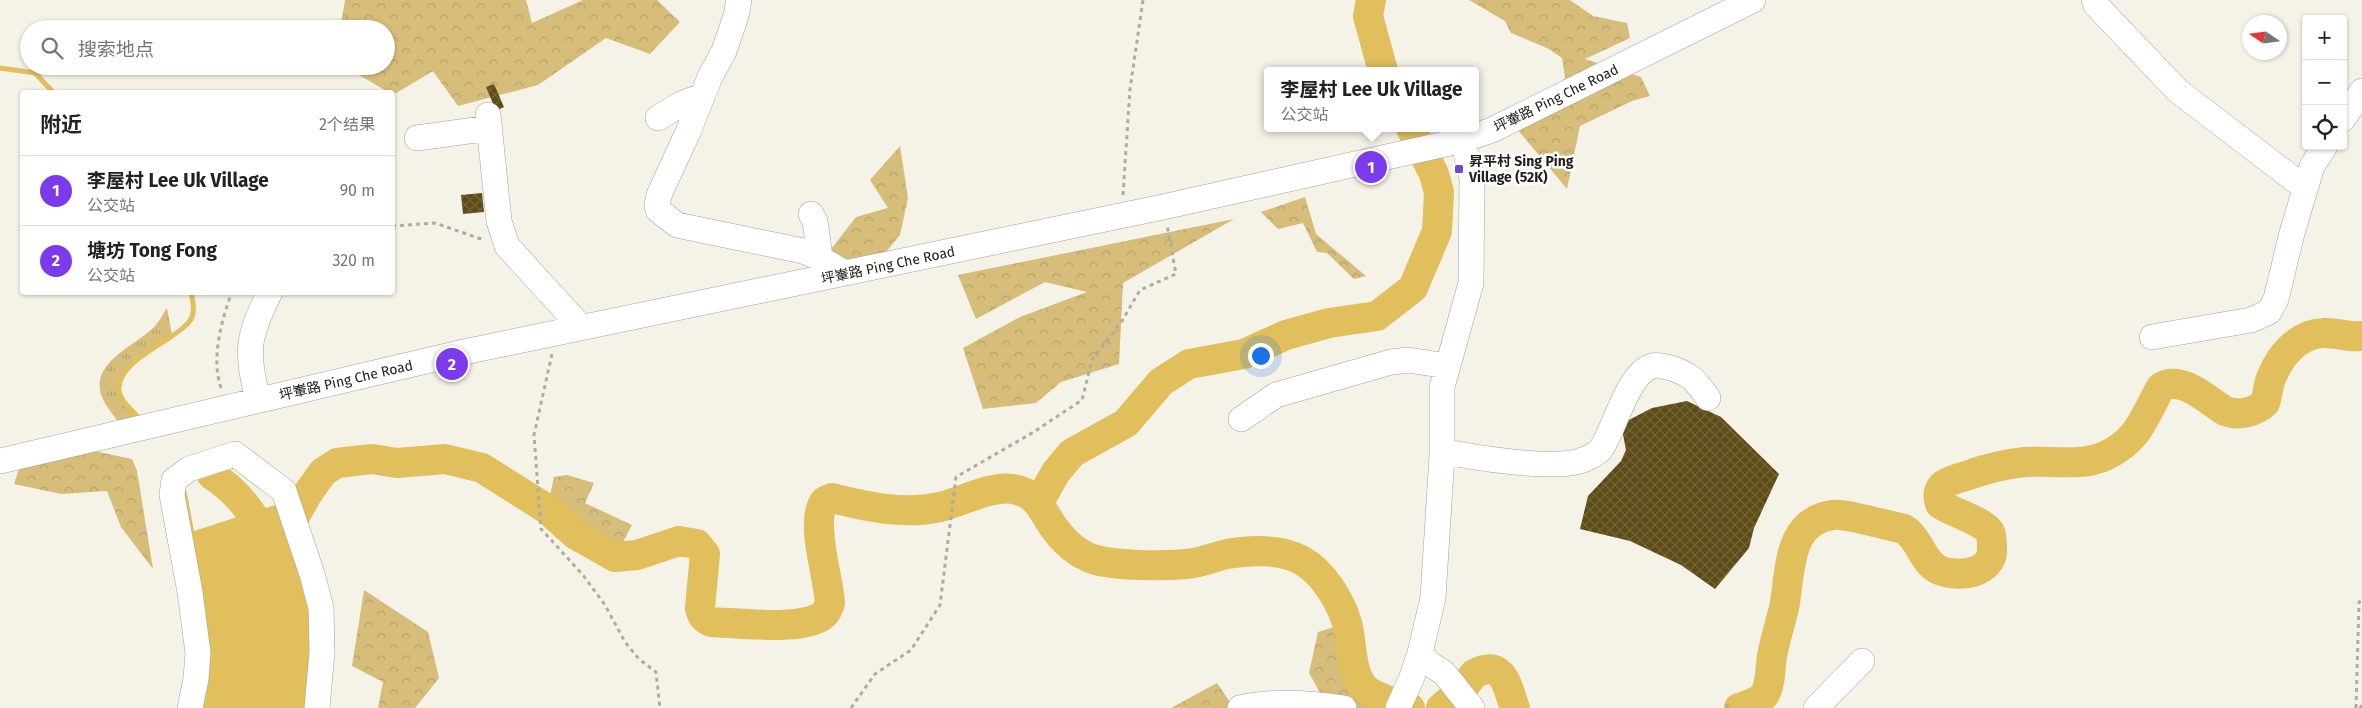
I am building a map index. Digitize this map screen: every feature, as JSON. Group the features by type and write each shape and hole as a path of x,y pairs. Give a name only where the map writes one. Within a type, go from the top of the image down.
{"street":[{"path":"739,0 724,51 702,96 688,132 659,195 658,210 677,225 803,251 820,257 834,268 846,273"},
{"name":"坪輋路 Ping Che Road","path":"0,461 110,437 231,406 256,391 581,327 1121,216 1458,141 1492,130 1753,0"},
{"path":"2094,0 2096,6 2178,91 2305,188"},
{"path":"2347,113 2362,91"},
{"path":"658,118 681,104 702,96"},
{"path":"417,138 489,122 499,221 510,250 581,327"},
{"path":"1403,697 1420,653 1433,598 1442,451 1442,387 1471,282 1472,178 1458,141"},
{"path":"2152,337 2251,320 2269,312 2276,299 2312,166 2322,150"},
{"path":"811,214 815,221 820,257"},
{"path":"256,391 249,356 258,317 269,295"},
{"path":"1240,419 1276,395 1391,362 1408,360 1447,366"},
{"path":"1442,451 1475,458 1541,464 1583,460 1600,450 1624,398 1644,370 1653,366 1663,366 1687,374 1695,380 1708,398"},
{"path":"190,708 196,679 198,654 190,592 172,495 174,480 188,469 235,454 284,491 312,574 321,608 322,652 317,708"},
{"path":"1420,653 1450,680 1472,708"},
{"path":"1816,708 1862,661"},
{"path":"1240,708 1259,703 1328,705 1344,708"}],"path":[{"path":"1121,216 1130,89 1142,0"},
{"path":"851,708 874,674 911,650 940,605 956,477 1082,400 1092,360 1122,321 1140,290 1176,274 1163,207"},
{"path":"395,226 435,223 510,250"},
{"path":"231,295 219,339 216,365 221,388 256,391"},
{"path":"554,344 534,435 541,529 605,605 625,642 639,659 656,672 660,708"},
{"path":"2356,708 2359,602 2362,600"}],"green space":[{"path":"345,0 526,0 532,23 583,0 657,0 680,22 650,54 606,38 538,85 458,106 433,71 395,94 395,90 385,90 359,75 395,75 395,20 342,20"},
{"path":"1469,0 1570,0 1593,16 1627,23 1630,38 1585,59 1641,77 1650,96 1632,101 1580,126 1567,189 1513,124 1565,78 1562,58 1549,49 1511,33 1505,21"},
{"path":"900,146 908,198 900,235 881,258 846,265 828,253 856,217 888,208 870,180"},
{"path":"1305,197 1316,234 1366,276 1354,279 1327,253 1317,252 1303,223 1278,229 1261,212"},
{"path":"1234,219 1123,283 1119,364 1061,382 1036,403 983,409 963,348 1020,317 1087,292 1045,282 976,319 958,275"},
{"path":"167,308 172,335 131,365 121,381 120,394 139,418 119,423 102,397 100,384 102,374 117,355 156,325"},
{"path":"85,449 132,459 137,471 153,569 121,527 107,491 61,494 14,484 21,463"},
{"path":"567,475 594,483 585,503 632,525 615,557 576,535 547,509 554,477"},
{"path":"364,590 428,632 439,678 415,708 378,708 383,682 352,666"},
{"path":"1347,623 1352,659 1358,677 1367,691 1389,701 1388,708 1263,708 1327,705 1309,673 1318,632"},
{"path":"1217,683 1234,708 1171,708"}],"shaded area":[{"path":"181,483 185,483 194,531 275,505 284,509 313,627 307,708 199,708"}],"building":[{"path":"494,84 504,107 496,111 486,87"},
{"path":"482,193 484,212 463,214 461,195"},
{"path":"1687,401 1721,417 1779,474 1754,528 1749,548 1715,589 1681,565 1630,541 1580,529 1588,496 1621,461 1626,450 1621,424 1652,408"}],"waterway":[{"path":"1371,0 1368,16 1382,67"},
{"path":"0,68 20,71"},
{"path":"37,75 51,90"},
{"path":"1039,502 1056,472 1072,453 1126,423 1161,382 1189,364 1244,354 1286,335 1329,323 1377,316 1413,288 1437,231 1439,192 1434,174 1413,132"},
{"path":"139,418 120,394 121,379 136,361 189,322 193,312 192,295"},
{"path":"1739,708 1754,703 1767,690 1773,650 1784,608 1790,565 1794,551 1806,527 1818,519 1839,515 1904,529 1914,538 1929,562 1939,570 1956,574 1973,572 1987,564 1991,557 1991,534 1974,520 1940,504 1939,492 1941,487 1949,481 2010,464 2025,462 2076,462 2105,456 2117,450 2134,435 2161,387 2169,384 2186,386 2230,413 2246,413 2265,403 2270,382 2280,360 2299,341 2314,334 2323,333 2362,336"},
{"path":"274,533 290,525 308,493 323,472 337,463 372,459 397,463 445,459 482,468 547,509 576,535 615,557 637,555 679,541 697,544 705,554 700,608 705,618 711,622 784,625 812,621 822,616 830,603 819,535 821,510 825,501 832,498 872,507 913,510 948,505 996,489 1013,489 1022,491 1034,499 1069,545 1080,553 1100,561 1132,565 1177,565 1227,554 1255,551 1274,552 1293,556 1301,560 1309,565 1330,587 1340,605 1349,631 1355,669 1362,685 1377,696 1410,708"},
{"path":"212,475 230,489 253,516 268,548"},
{"path":"1441,708 1461,691 1474,674 1484,670 1498,672 1503,677 1515,708"}],"place":[{"name":"李屋村 Lee Uk Village","path":"1371,167"},
{"name":"昇平村 Sing Ping Village (52K)","path":"1459,169"},
{"name":"塘坊 Tong Fong","path":"452,364"}]}
